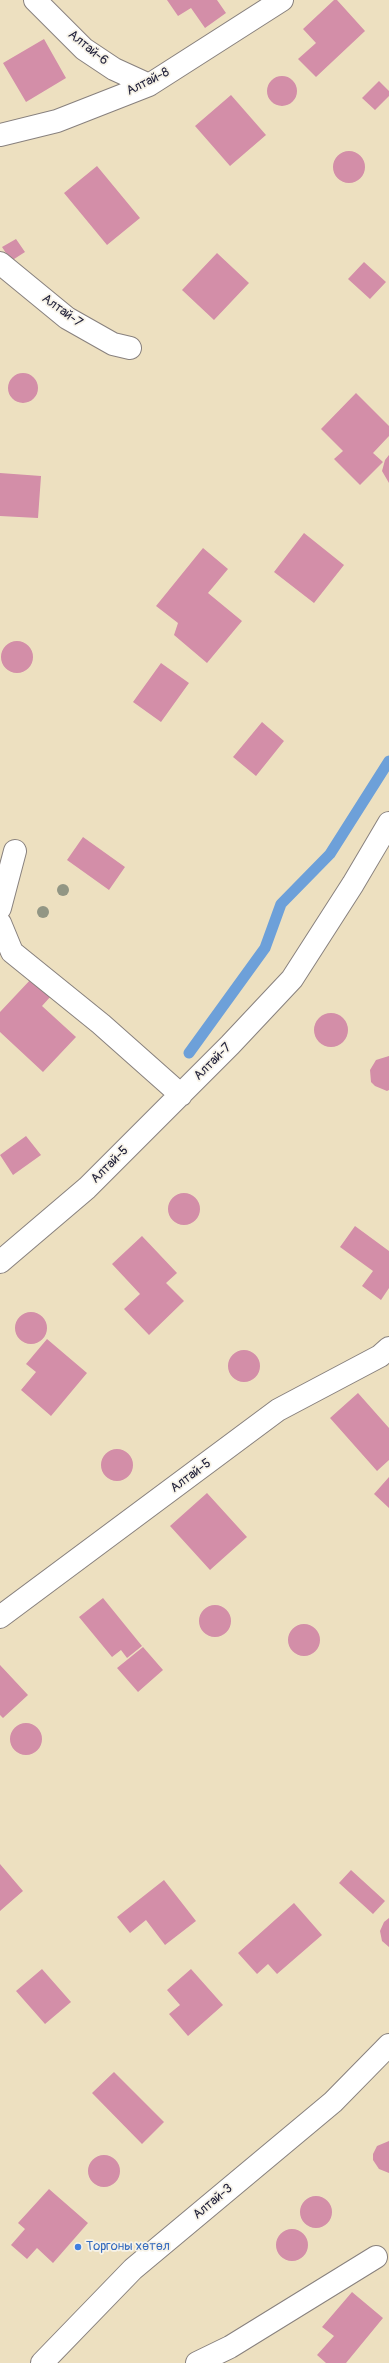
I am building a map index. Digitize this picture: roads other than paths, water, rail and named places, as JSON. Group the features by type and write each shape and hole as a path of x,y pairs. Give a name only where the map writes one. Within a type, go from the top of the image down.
{"street":[{"name":"Алтай-6","path":"35,0 84,49 114,69 149,85"},
{"name":"Алтай-8","path":"0,135 57,121 149,85 282,0"},
{"name":"Алтай-7","path":"0,263 67,318 113,344 130,348"},
{"name":"Алтай-7","path":"181,1095 292,979 354,884 389,823"},
{"path":"0,908 15,851"},
{"path":"0,923 12,952 101,1024 181,1095"},
{"name":"Алтай-5","path":"0,1262 87,1188 181,1095"},
{"name":"Алтай-5","path":"0,1617 278,1410 380,1356 389,1348"},
{"name":"Алтай-3","path":"42,2363 133,2269 333,2102 389,2045"},
{"path":"197,2363 230,2347 376,2257"}],"waterway":[{"path":"189,1053 265,948 281,904 330,854 389,761"}],"place":[{"name":"Торгоны хөтөл","path":"78,2247"}]}
